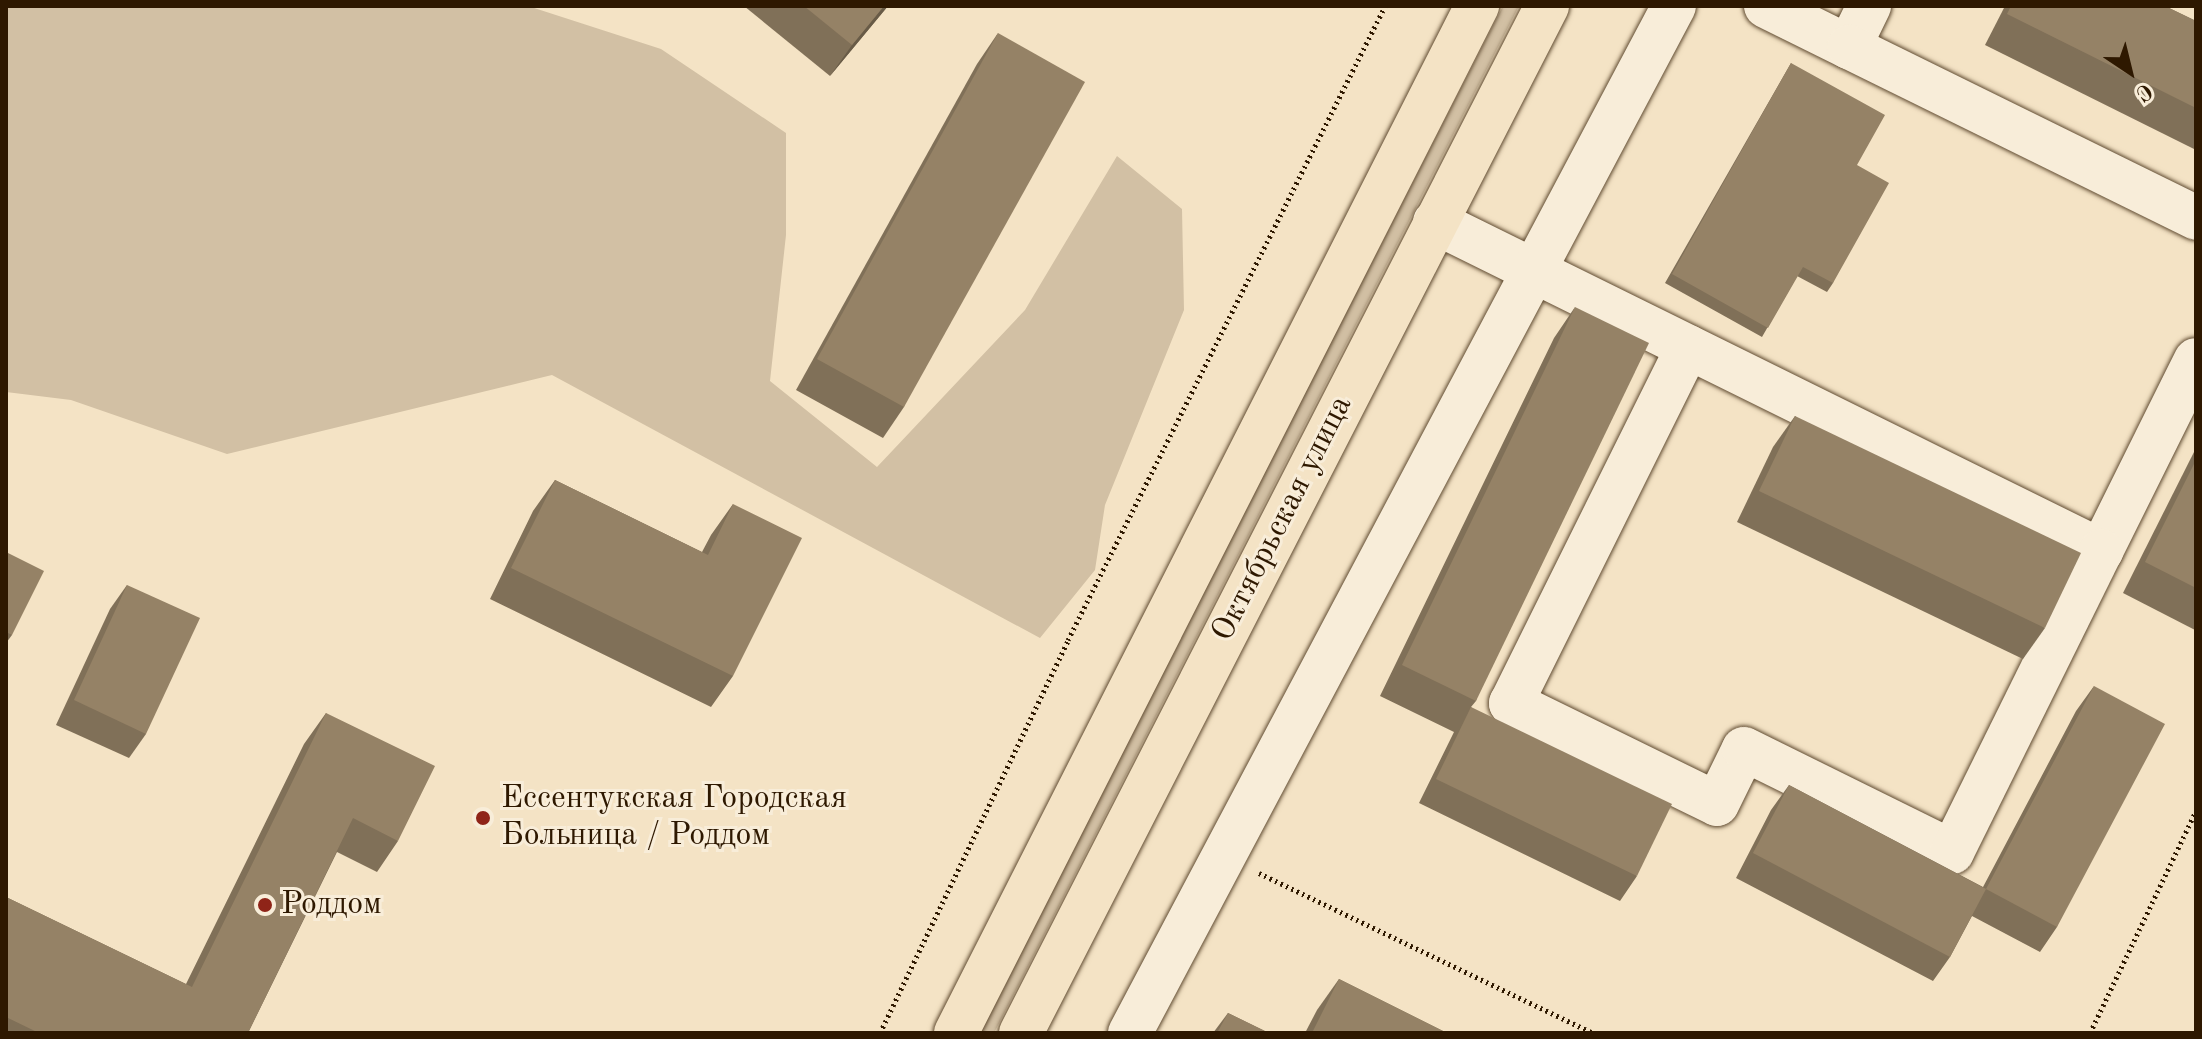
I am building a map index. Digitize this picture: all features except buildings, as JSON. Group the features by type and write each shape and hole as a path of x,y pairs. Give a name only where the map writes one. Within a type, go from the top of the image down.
{"main road":[{"name":"Октябрьская улица","path":"956,1033 1477,6"},
{"name":"Октябрьская улица","path":"1021,1033 1547,6"}],"lane":[{"path":"1130,1033 1674,6"},
{"path":"1766,6 2196,218"},
{"path":"1849,47 1869,6"},
{"path":"1435,222 2101,551"},
{"path":"1688,347 1511,703 1717,804 1744,749 1952,852 2196,360"}],"path":[{"path":"880,1033 1068,640 1385,6"},
{"path":"2090,1033 2196,811"},
{"path":"1223,856 1593,1033"}],"shaded area":[{"path":"6,6 528,6 661,49 786,133 786,235 770,381 877,467 1025,310 1117,156 1182,209 1184,310 1105,505 1095,570 1040,638 552,375 227,454 71,400 6,392"},
{"path":"1503,6 1519,6 994,1033 978,1033"}],"place":[{"name":"Ессентукская Городская Больница / Роддом","path":"483,818"},
{"name":"Роддом","path":"265,905"}]}
